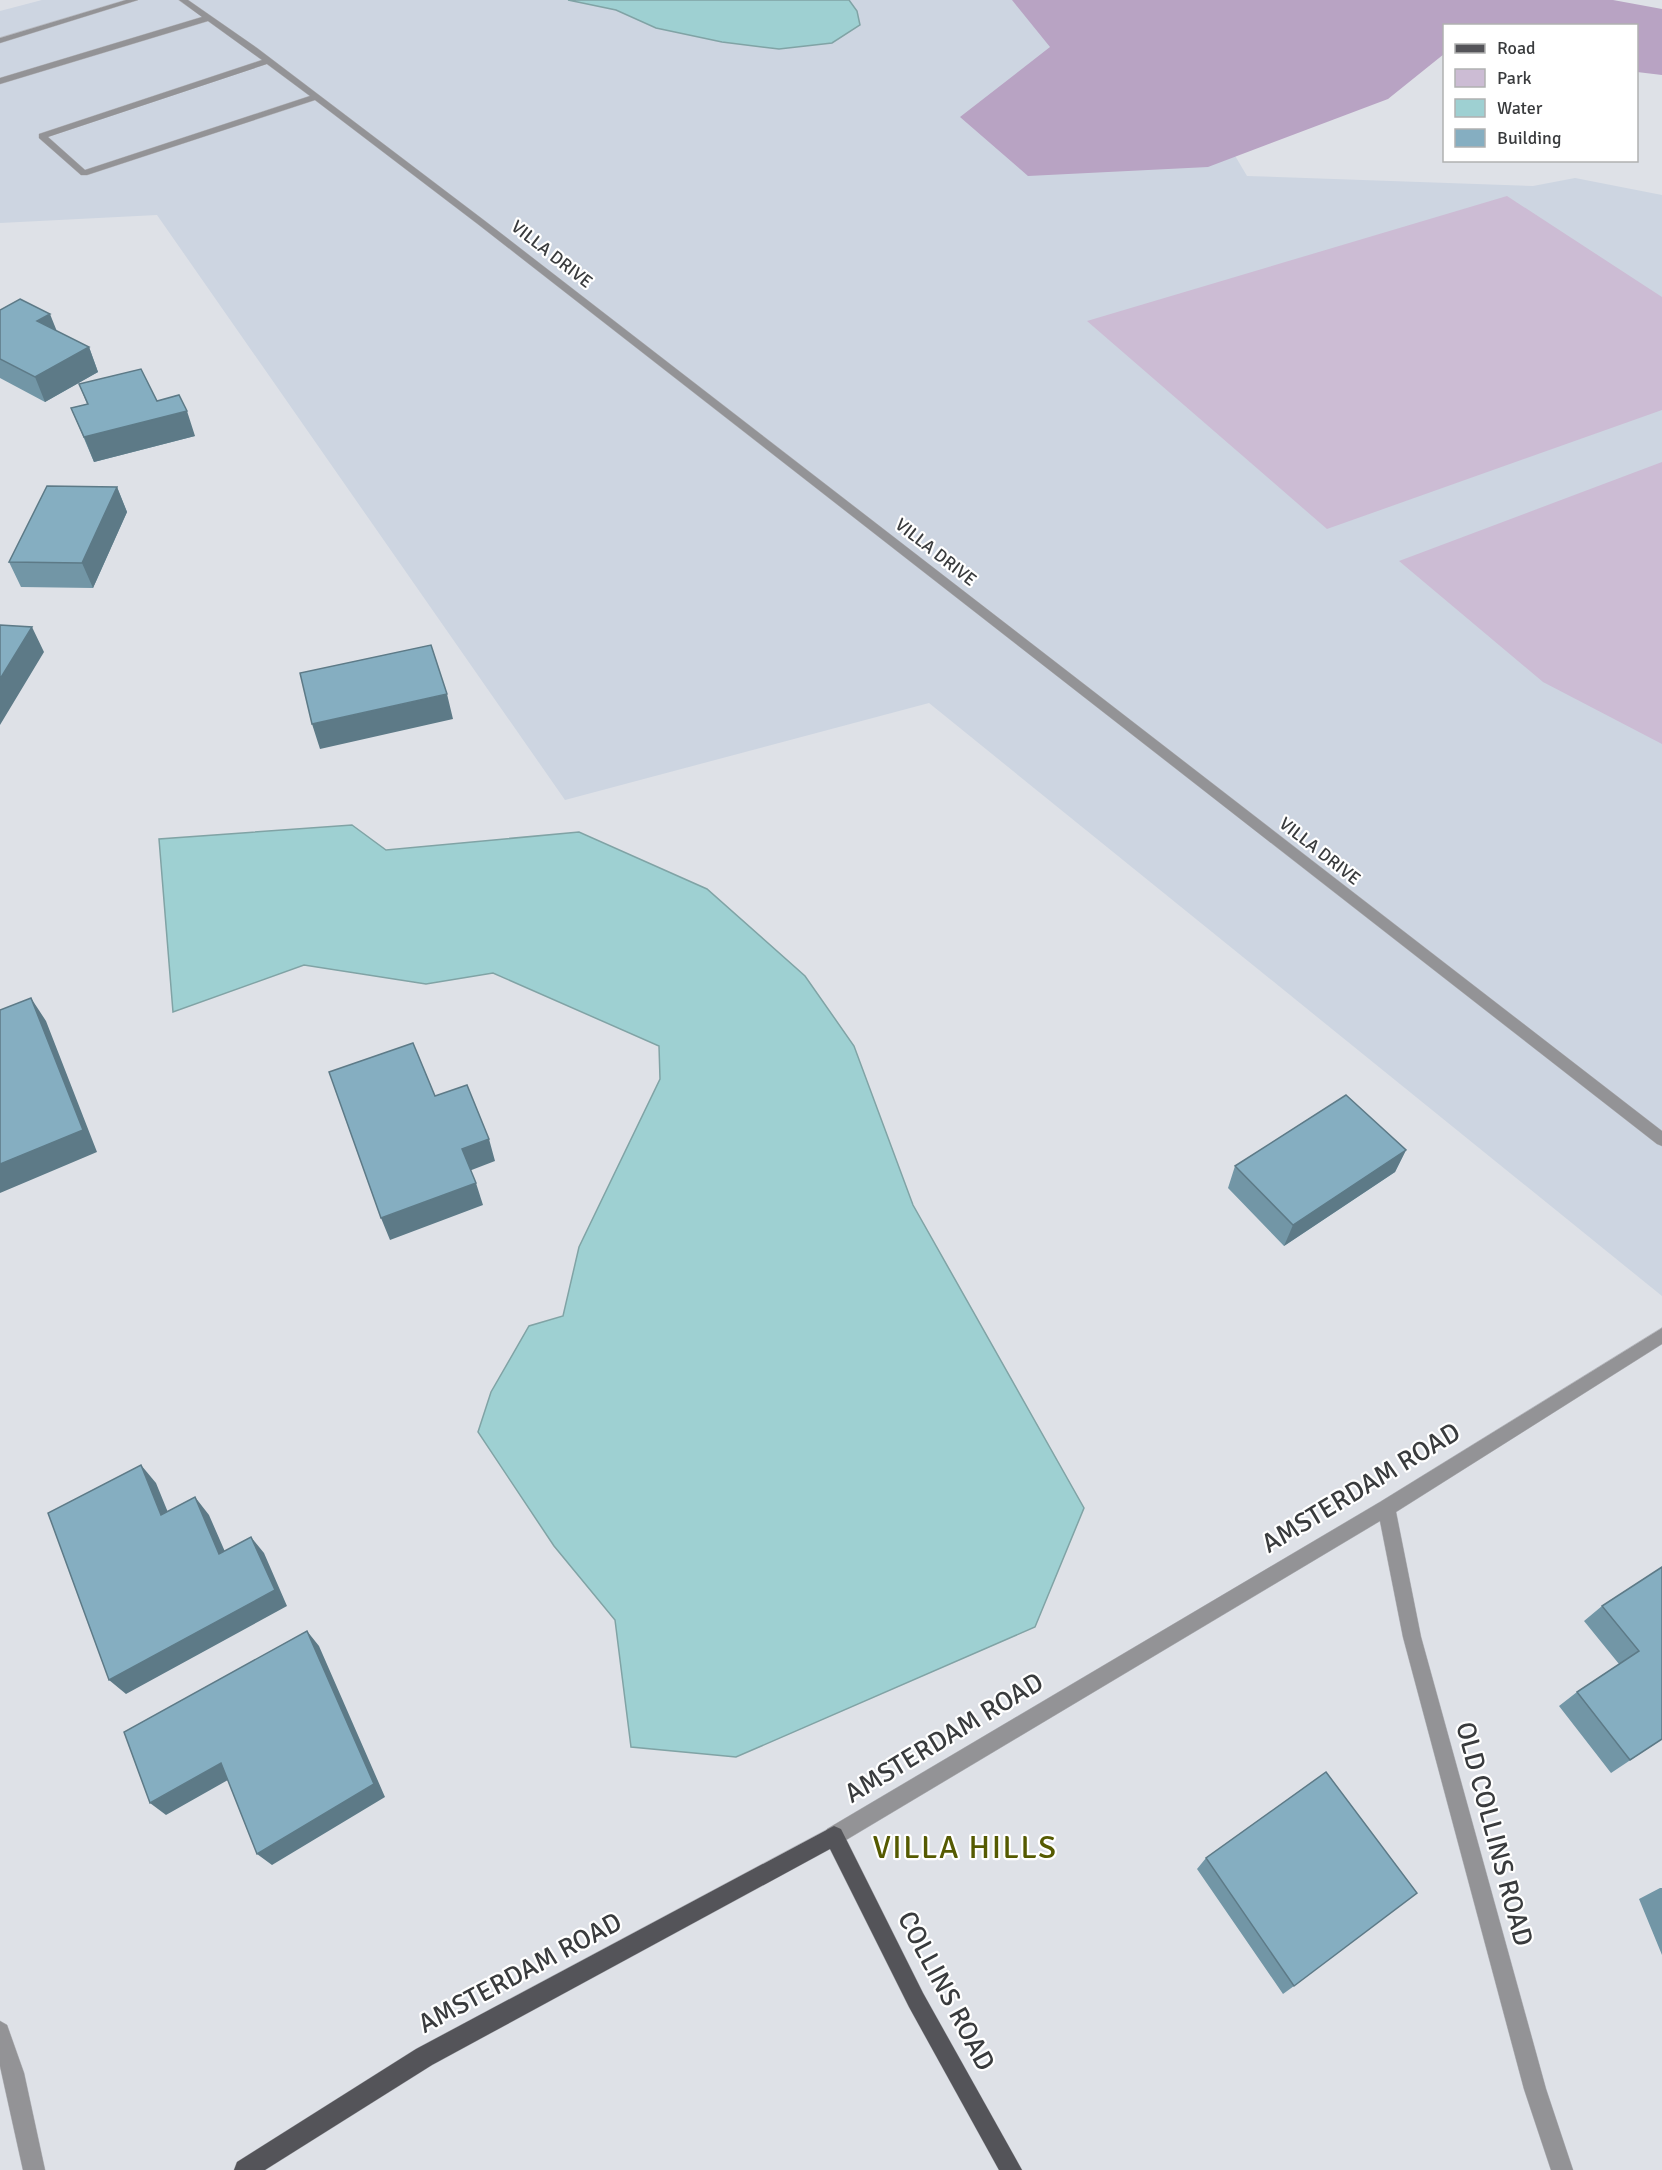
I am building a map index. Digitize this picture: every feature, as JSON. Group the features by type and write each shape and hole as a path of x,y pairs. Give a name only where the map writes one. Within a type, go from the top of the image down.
{"main road":[{"name":"AMSTERDAM ROAD","path":"245,2170 424,2057 834,1836"},
{"name":"COLLINS ROAD","path":"834,1836 916,2000 1011,2170"}],"street":[{"path":"0,41 134,0"},
{"name":"VILLA DRIVE","path":"183,0 511,244 1662,1140"},
{"path":"0,81 208,18"},
{"path":"268,61 42,136 84,173 316,97"},
{"name":"AMSTERDAM ROAD","path":"834,1836 1386,1508 1662,1335"},
{"name":"OLD COLLINS ROAD","path":"1386,1508 1412,1637 1535,2089 1562,2170"},
{"path":"0,2032 13,2073 34,2170"}],"shaded area":[{"path":"42,0 1143,0 1247,176 1533,186 1575,178 1662,195 1662,1296 929,703 565,800 157,215 0,223 0,11"},
{"path":"1012,0 1613,0 1662,9 1662,75 1638,72 1638,24 1443,24 1443,55 1388,99 1208,167 1028,176 960,117 1050,47"}],"green space":[{"path":"1507,196 1662,297 1662,410 1327,529 1087,321"},
{"path":"1662,462 1662,744 1543,682 1399,561"}],"water":[{"path":"568,0 849,0 857,11 860,25 832,43 779,49 722,42 656,28 616,10"},
{"path":"352,825 386,850 579,832 707,889 805,976 854,1046 913,1205 1084,1508 1035,1627 736,1757 631,1747 615,1620 554,1546 478,1432 491,1392 529,1326 563,1316 579,1247 660,1079 659,1046 493,973 426,984 304,965 173,1012 159,839"}],"building":[{"path":"20,299 50,314 37,321 89,347 35,377 0,359 0,310"},
{"path":"141,369 157,401 179,395 187,411 84,437 71,408 88,404 79,384"},
{"path":"47,486 117,487 82,563 9,562"},
{"path":"0,625 32,627 0,679"},
{"path":"431,645 447,694 312,724 300,673"},
{"path":"31,998 83,1130 0,1164 0,1010"},
{"path":"413,1043 435,1096 467,1085 489,1139 462,1149 476,1183 381,1218 329,1072"},
{"path":"1346,1095 1406,1150 1293,1225 1235,1166"},
{"path":"141,1465 161,1515 195,1497 219,1554 251,1537 275,1590 109,1680 48,1513"},
{"path":"1662,1567 1662,1739 1630,1760 1577,1692 1639,1651 1602,1606"},
{"path":"307,1631 374,1784 257,1854 221,1763 150,1803 124,1732"},
{"path":"1326,1772 1417,1893 1294,1986 1206,1858"}],"district":[{"name":"VILLA HILLS","path":"965,1847"}]}
